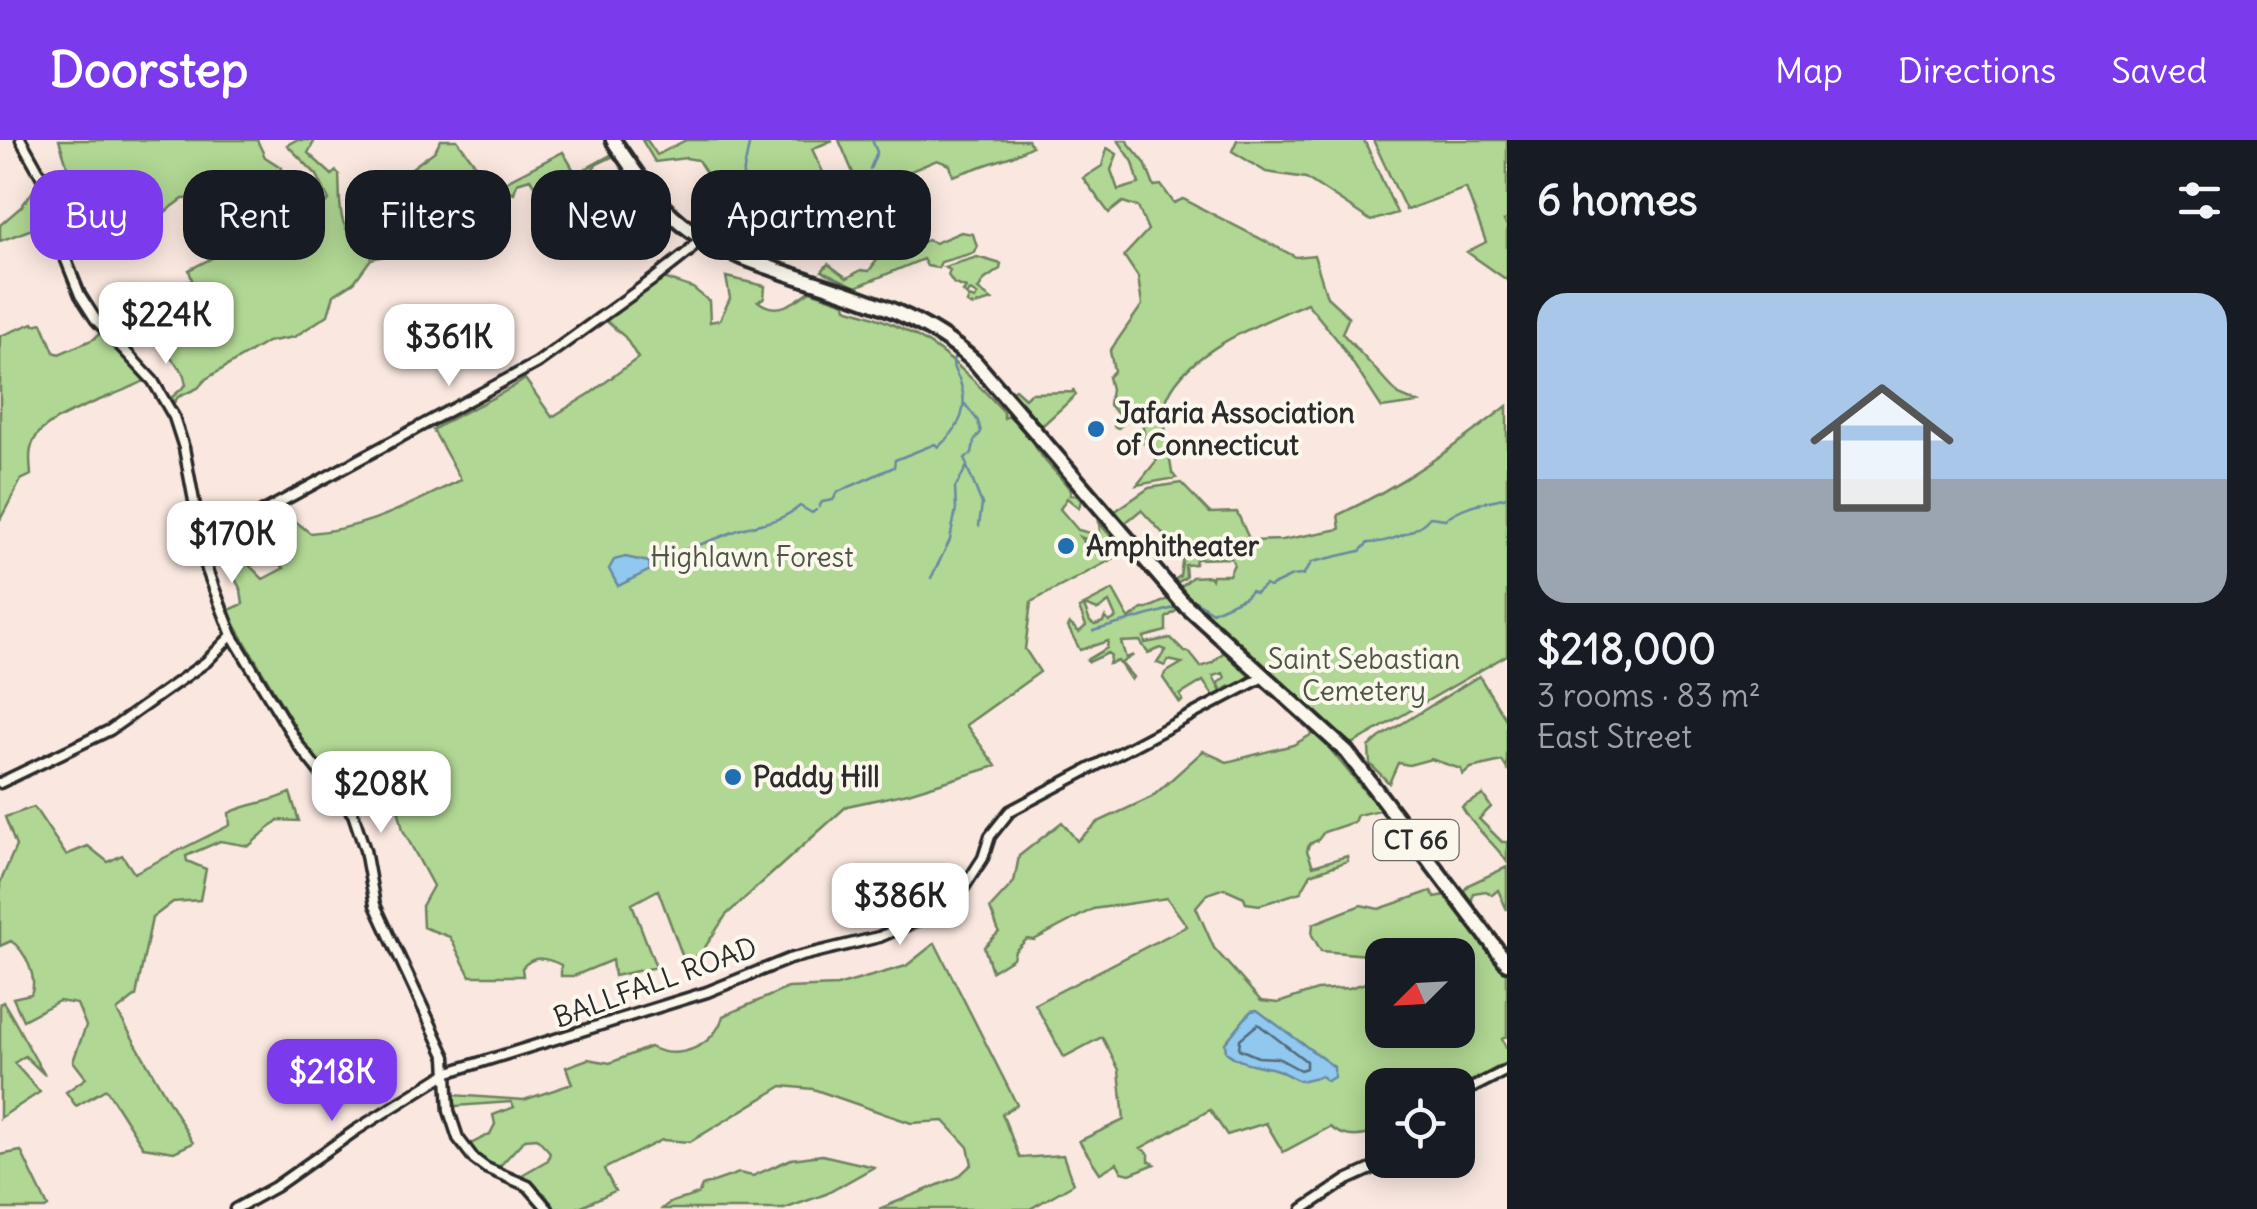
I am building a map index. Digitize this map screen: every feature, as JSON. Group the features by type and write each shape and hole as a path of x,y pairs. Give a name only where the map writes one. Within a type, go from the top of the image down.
{"highway":[{"name":"CT 66","path":"613,140 650,192 691,229"},
{"name":"CT 66","path":"750,260 892,309 936,331 984,371 1191,611 1354,759 1507,963"}],"main road":[{"path":"21,140 53,197 66,260 80,295 96,320 153,381 174,417 184,448 211,583 232,635 299,746 354,814 366,850 376,904 441,1043 449,1072 449,1111 464,1149 486,1168 535,1191 548,1209"},
{"path":"203,544 529,369 656,278 691,247"},
{"path":"0,784 110,730 206,662 232,635"},
{"name":"BALLFALL ROAD","path":"234,1209 449,1072 707,992 789,958 879,937 922,920 958,895 980,863 990,836 1010,811 1265,676"},
{"path":"1475,1087 1507,1070"},
{"path":"1303,1209 1365,1172"}],"green space":[{"path":"59,140 257,140 265,157 282,168 183,170 183,199 163,214 163,170 61,170 67,165"},
{"path":"296,140 315,140 308,153 332,175 336,171 339,174 345,260 370,260 354,282 334,295 328,315 294,337 267,342 178,397 173,404 172,397 186,385 183,372 127,308 192,280 189,270 208,260 325,260 325,203 329,200 325,170 312,170 287,145"},
{"path":"441,140 457,140 480,170 409,170 435,151"},
{"path":"642,140 647,140 657,155 686,140 833,140 812,149 822,170 704,170 698,160 686,158 655,162"},
{"path":"839,140 1028,140 1032,146 953,176 950,165 937,160 913,170 852,170"},
{"path":"1118,140 1126,140 1145,163 1154,186 1161,185 1174,203 1183,199 1296,257 1314,255 1327,297 1349,317 1342,333 1399,395 1418,403 1382,408 1339,342 1307,303 1225,342 1188,369 1174,386 1164,410 1172,473 1176,478 1137,485 1157,460 1143,442 1142,423 1134,416 1118,428 1114,426 1118,414 1109,405 1108,377 1114,371 1110,351 1142,305 1138,277 1124,256 1148,230 1138,207 1123,202 1109,213 1083,178 1102,166 1107,148 1117,154 1111,170 1118,190 1139,184 1133,162"},
{"path":"1237,140 1364,140 1397,213 1371,221 1306,178 1266,172 1232,151"},
{"path":"1373,140 1507,140 1507,280 1467,252 1486,242 1466,188 1406,210"},
{"path":"563,152 574,170 531,170 531,181 517,183 514,193 511,179"},
{"path":"614,153 614,156 592,170 583,170"},
{"path":"30,195 30,230 0,241 0,225"},
{"path":"961,232 973,234 977,247 973,253 941,262 938,268 927,266 924,260 931,260 931,242"},
{"path":"977,257 1001,264 978,290 992,300 972,306 967,303 969,297 975,299 977,295 970,291 967,296 963,292 966,288 954,284 948,275 950,270 944,267"},
{"path":"877,260 921,260 856,287 822,271 828,264 847,278 861,270 869,271"},
{"name":"Highlawn Forest","path":"661,277 693,288 709,301 710,322 720,320 730,298 726,277 765,286 764,298 758,301 771,307 791,303 810,291 915,335 968,375 1004,412 1004,418 1009,416 1025,433 1071,491 1070,495 1081,500 1079,508 1067,498 1060,509 1078,530 1090,533 1088,540 1080,537 1089,548 1101,545 1097,536 1099,523 1116,542 1125,543 1128,551 1031,602 1025,649 1040,672 966,725 996,766 908,793 847,806 726,915 700,955 684,960 658,890 632,904 656,967 614,976 612,960 574,976 561,976 561,965 541,959 522,968 523,976 470,976 450,937 423,927 422,906 433,886 403,830 395,794 350,799 308,749 227,611 243,604 241,590 228,566 242,558 263,579 284,568 268,552 275,544 278,529 295,521 310,533 351,526 388,514 461,480 433,430 525,379 552,417 591,393 638,358 625,337 604,319"},
{"path":"42,323 54,352 59,354 101,332 146,380 44,429 32,446 31,475 21,480 0,520 0,336"},
{"path":"1015,389 1025,398 1030,393 1073,389 1076,395 1042,426 1012,391"},
{"name":"Saint Sebastian Cemetery","path":"1507,406 1507,655 1354,743 1347,743 1178,589 1192,577 1211,579 1212,575 1229,575 1234,564 1231,558 1196,559 1195,564 1185,565 1186,577 1174,585 1170,579 1180,576 1183,555 1141,510 1125,523 1114,512 1149,488 1181,483 1210,513 1237,512 1250,541 1282,540 1340,529 1338,515 1426,465"},
{"path":"1113,590 1129,619 1170,598 1179,609 1166,618 1166,631 1144,637 1145,643 1171,638 1201,667 1224,652 1249,676 1239,686 1222,691 1218,683 1225,678 1223,673 1213,676 1222,694 1215,698 1203,681 1180,695 1180,703 1163,678 1182,663 1157,663 1166,650 1148,653 1140,641 1121,642 1126,658 1134,655 1121,663 1133,677 1131,680 1118,661 1109,664 1108,653 1089,662 1107,648 1108,641 1080,650 1068,627 1070,624 1079,632 1086,626 1079,608 1084,606 1095,625 1105,617 1109,622 1116,618 1109,602 1098,610 1084,605"},
{"path":"1479,676 1507,721 1507,769 1502,761 1471,768 1463,775 1461,769 1431,759 1409,765 1398,763 1389,783 1370,764 1369,747 1379,738"},
{"path":"1316,732 1380,810 1357,815 1354,822 1324,832 1309,844 1307,851 1313,866 1347,856 1348,861 1311,874 1301,892 1260,905 1246,903 1244,897 1224,888 1207,894 1196,907 1214,948 1261,1001 1278,1003 1317,990 1365,983 1365,1048 1475,1048 1475,938 1365,938 1365,955 1321,951 1312,935 1313,924 1361,905 1379,909 1431,891 1435,897 1445,895 1446,887 1507,972 1507,1036 1502,1039 1507,1062 1475,1080 1475,1068 1365,1068 1365,1135 1349,1136 1330,1127 1283,1152 1266,1123 1227,1135 1210,1110 1141,1148 1155,1164 1130,1174 1122,1172 1117,1163 1100,1173 1079,1141 1124,1120 1119,1070 1102,1037 1064,1057 1035,1004 1187,926 1167,898 1093,909 1034,940 1027,939 1013,958 992,971 984,947 999,932 990,908 1014,882 1019,856 1062,822 1077,841 1098,822 1152,797 1203,751 1227,762 1293,745"},
{"path":"290,793 299,821 278,820 249,846 220,841 186,856 187,861 206,869 200,900 173,902 152,918 136,996 117,1011 193,1143 174,1152 143,1147 106,1089 76,1106 66,1092 86,1078 73,1061 86,1026 77,1004 59,1001 23,1020 13,998 31,994 33,980 16,945 11,941 0,946 0,883 16,846 5,817 34,807 66,855 88,846 108,862 122,855 134,873 230,825 229,813"},
{"path":"1483,795 1491,807 1479,819 1502,842 1507,842 1507,862 1462,807"},
{"path":"1507,867 1507,910 1498,890 1492,895 1486,891 1473,893 1472,900 1469,899 1464,891 1468,885"},
{"path":"935,943 1017,1105 1002,1114 1020,1158 1063,1155 1073,1184 1030,1209 879,1209 958,1177 972,1164 968,1147 944,1121 911,1123 813,1089 782,1086 690,1142 662,1140 604,1169 615,1191 575,1209 554,1209 545,1194 520,1176 548,1160 550,1152 537,1138 525,1139 498,1168 482,1161 469,1145 490,1134 495,1124 493,1115 514,1107 511,1102 456,1106 453,1095 524,1100 572,1084 566,1067 588,1059 610,1063 650,1047 683,1052 712,1036 723,1016 788,988 837,986 906,966"},
{"path":"3,1002 45,1075 25,1056 14,1063 40,1092 0,1118 0,1004"},
{"path":"21,1151 48,1207 45,1209 0,1206 0,1155"},
{"path":"822,1155 874,1167 826,1194 784,1209 662,1209 699,1193 702,1186 739,1173 753,1176 791,1159"}],"water":[{"path":"625,557 649,562 650,570 618,586 609,569 614,560"},
{"path":"1257,1010 1334,1067 1334,1077 1327,1081 1321,1076 1300,1081 1226,1052 1225,1043 1251,1011"}],"waterway":[{"path":"744,170 750,140"},
{"path":"870,169 877,152 872,140"},
{"path":"819,507 822,502 833,500 838,492 894,467 895,460 935,444 938,447 946,440 958,425 964,399 953,365 955,355"},
{"path":"931,578 950,540 956,509 955,488 967,466 965,458 972,454 974,441 981,432 965,404"},
{"path":"967,467 982,504 979,526"},
{"path":"1194,600 1212,612 1251,591 1256,593 1265,585 1303,575 1312,562 1401,536 1430,517 1445,519 1467,507 1507,497"},
{"path":"650,563 776,520 800,506 812,513 816,510"},
{"path":"1093,631 1174,608"}],"place":[{"name":"Jafaria Association of Connecticut","path":"1096,429"},
{"name":"Amphitheater","path":"1066,546"},
{"name":"Paddy Hill","path":"733,777"}]}
